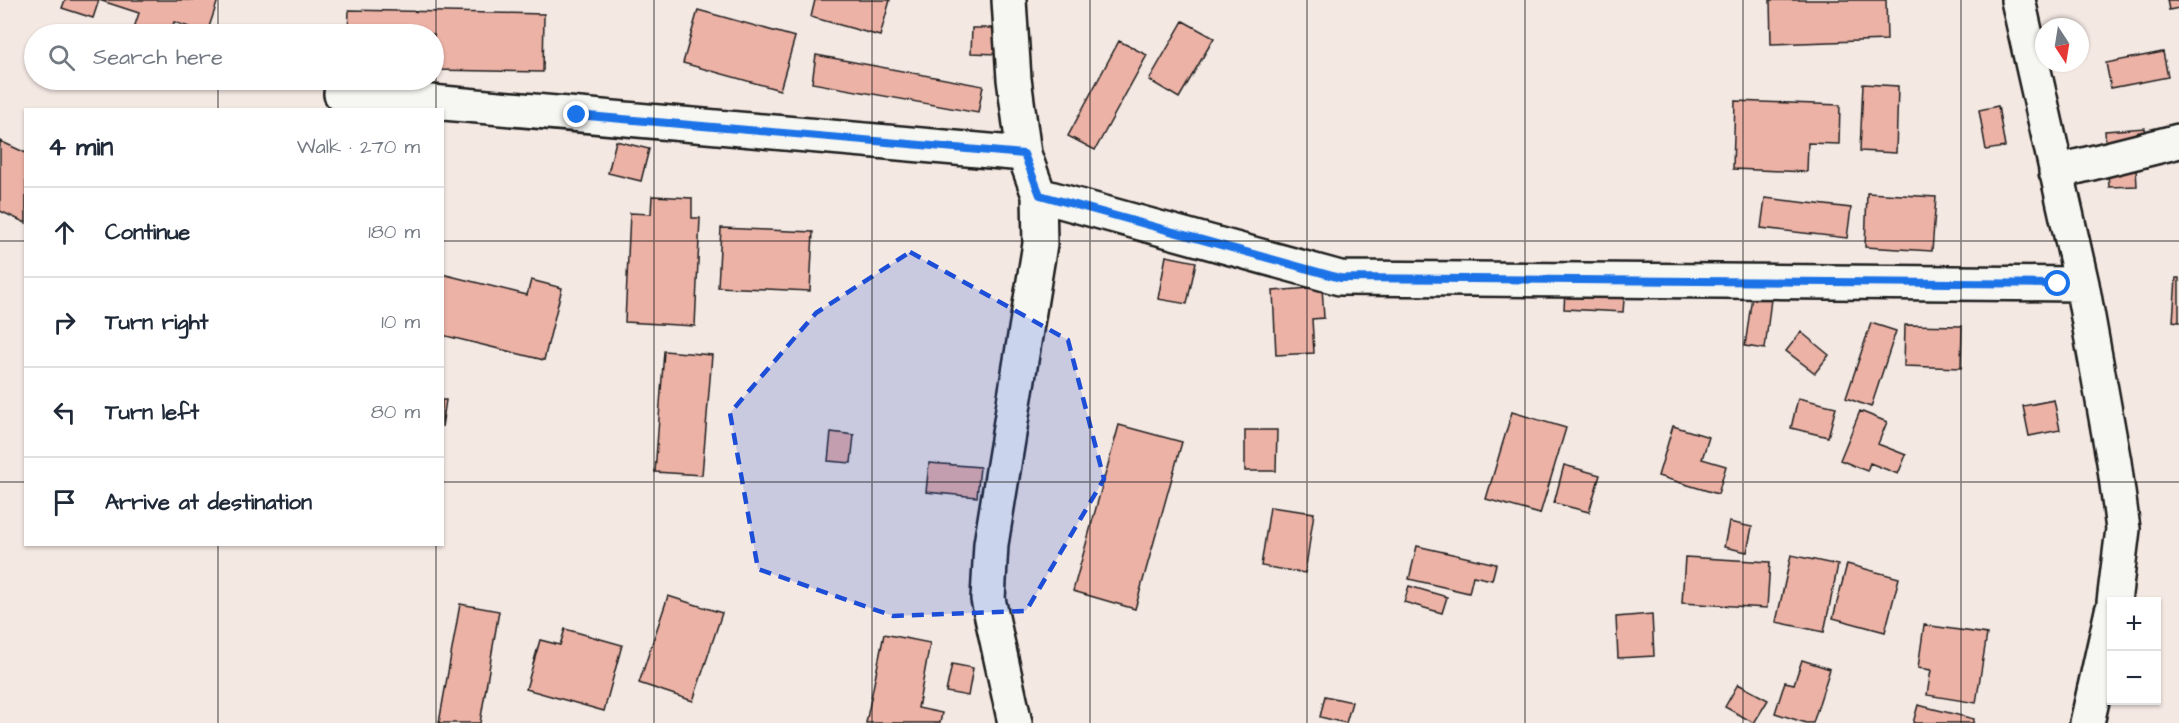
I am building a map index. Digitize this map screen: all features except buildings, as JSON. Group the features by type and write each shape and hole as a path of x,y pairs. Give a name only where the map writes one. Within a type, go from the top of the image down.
{"street":[{"path":"1010,0 1014,79 1024,154 1040,195 1040,244 991,544 988,599 1015,723"},
{"path":"2018,0 2082,285 2114,462 2123,529 2115,597"},
{"path":"341,94 1024,154"},
{"path":"2056,172 2179,141"},
{"path":"1040,195 1340,278 2082,285"},
{"path":"2086,723 2107,633"}],"highlighted area":[{"path":"910,252 1068,340 1104,479 1026,611 893,616 758,569 730,413 816,313"}],"route":[{"path":"577,115 1024,154 1040,195 1340,278 2058,284"}]}
